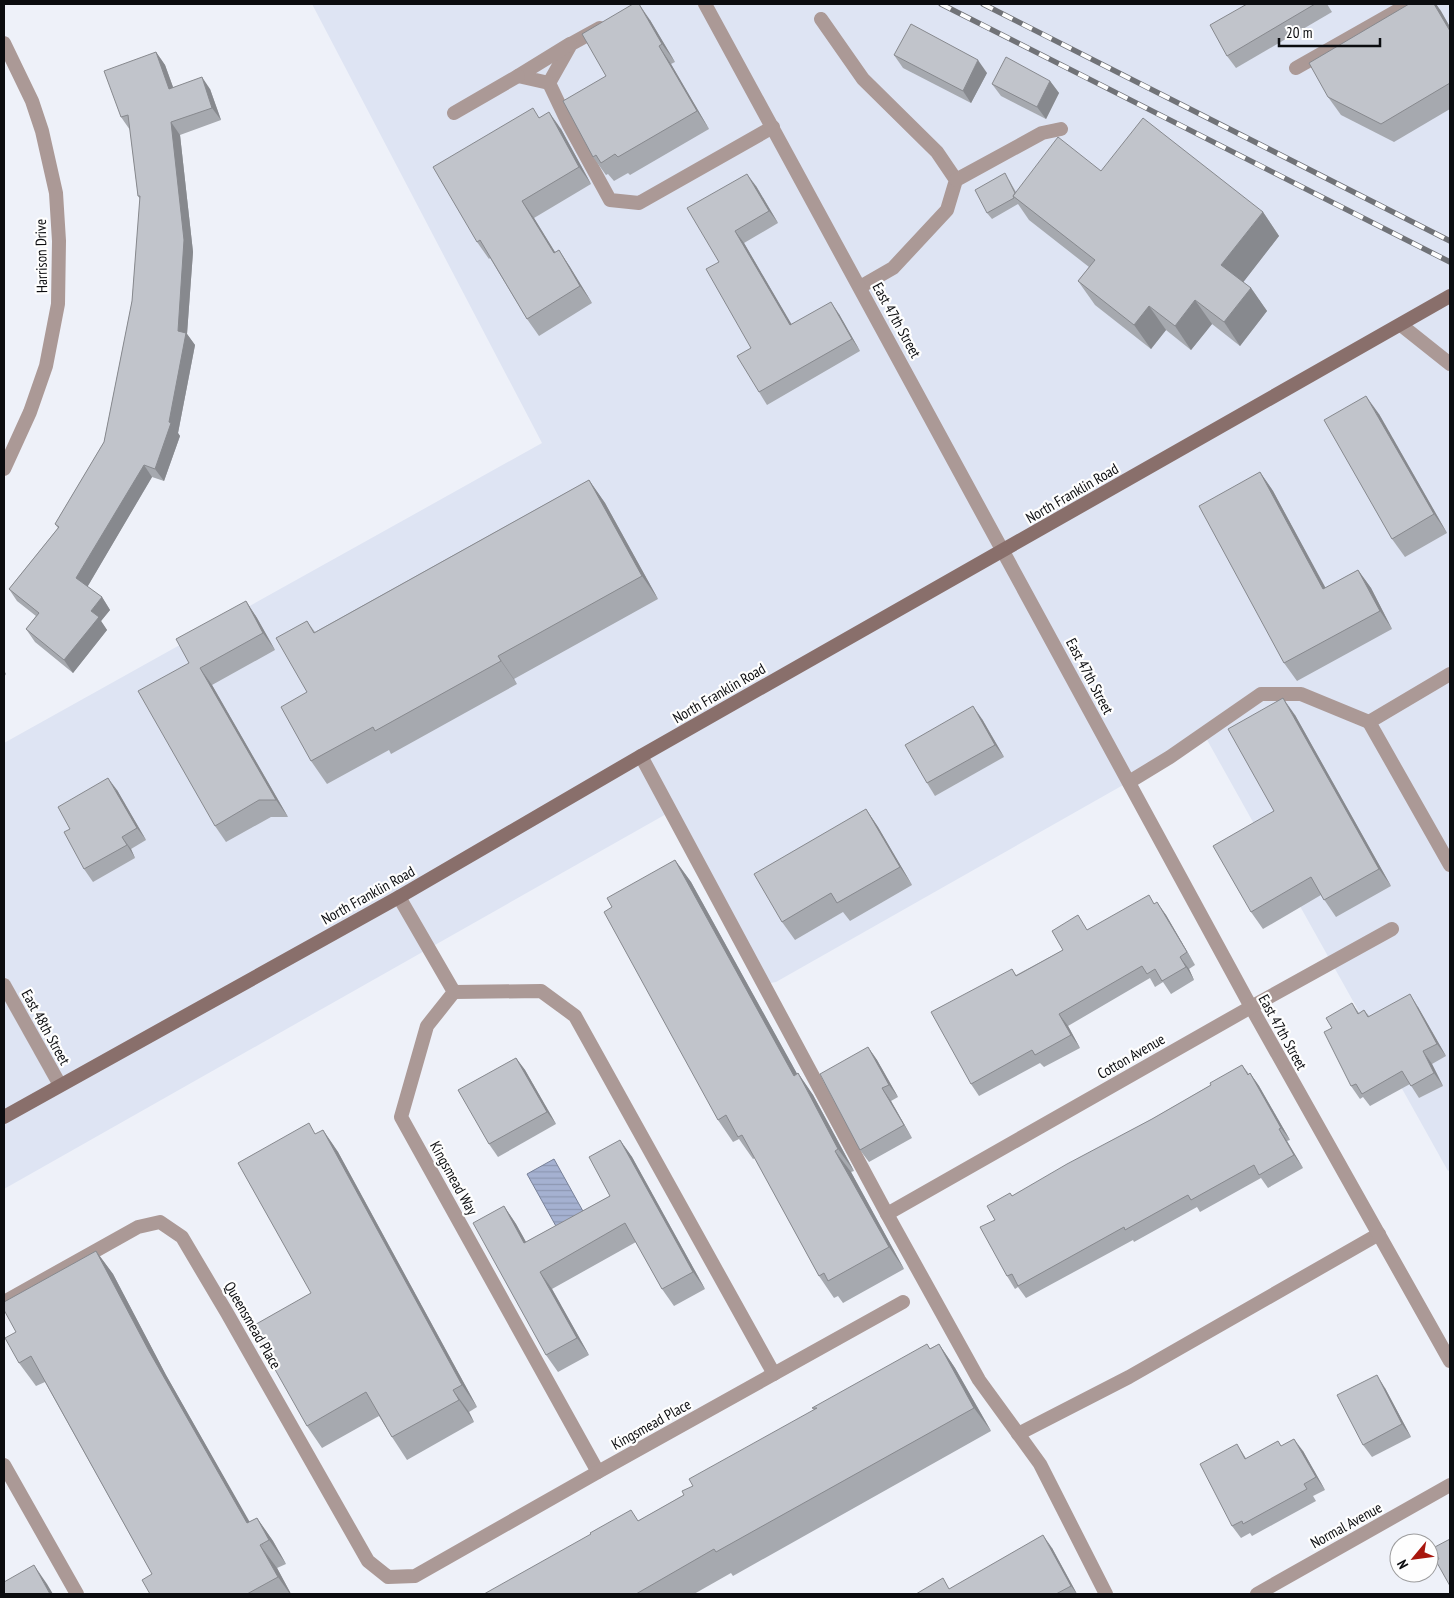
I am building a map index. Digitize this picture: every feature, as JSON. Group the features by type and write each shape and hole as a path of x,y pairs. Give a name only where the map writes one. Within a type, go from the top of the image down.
{"main road":[{"name":"North Franklin Road","path":"4,1117 399,897 641,756 1450,296"}],"street":[{"name":"East 47th Street","path":"705,4 1251,1006 1450,1361"},
{"path":"1296,68 1408,4"},
{"path":"821,19 863,79 937,152 956,180"},
{"path":"454,113 610,22"},
{"name":"Harrison Drive","path":"4,43 32,100 42,131 56,193 59,250 58,304 46,366 30,412 4,469"},
{"path":"550,83 571,44"},
{"path":"518,76 550,83"},
{"path":"550,83 610,200 639,203 772,127"},
{"path":"860,287 893,268 947,210 956,180 1042,133 1061,129"},
{"path":"1402,325 1450,364"},
{"path":"1369,722 1450,674"},
{"path":"1129,782 1170,758 1261,694 1301,694 1369,722 1450,865"},
{"path":"641,756 887,1214 979,1380 1040,1464 1106,1594"},
{"path":"399,897 454,992 541,991 575,1016 774,1374"},
{"name":"Cotton Avenue","path":"887,1214 1251,1006 1392,929"},
{"name":"East 48th Street","path":"4,985 60,1085"},
{"name":"Kingsmead Way","path":"454,992 426,1026 401,1117 598,1472"},
{"name":"Queensmead Place","path":"4,1302 138,1228 160,1222 182,1237 368,1561 388,1577 415,1576"},
{"path":"1018,1434 1129,1377 1379,1234"},
{"name":"Kingsmead Place","path":"415,1576 903,1302"},
{"path":"4,1465 77,1594"},
{"name":"Normal Avenue","path":"1257,1594 1450,1485"}],"shaded area":[{"path":"312,4 1450,4 1450,1170 1448,1171 1206,738 776,982 764,984 668,813 4,1189 4,743 542,443"}],"water":[{"path":"554,1159 584,1213 557,1228 527,1174"}],"building":[{"path":"633,4 639,4 662,44 659,46 697,111 618,157 615,154 601,163 596,155 593,157 563,101 606,76 582,34"},
{"path":"1247,4 1315,4 1227,56 1210,25"},
{"path":"1409,4 1434,4 1450,31 1450,83 1381,124 1328,97 1309,63"},
{"path":"911,24 978,60 963,91 894,55"},
{"path":"156,52 169,89 202,77 212,108 171,122 184,240 178,331 186,333 169,422 171,423 155,469 144,465 76,578 102,597 91,611 99,617 64,660 26,629 39,613 9,589 59,527 55,524 104,442 132,301 140,196 138,196 128,115 121,117 104,71"},
{"path":"1006,57 1050,81 1037,107 992,84"},
{"path":"533,108 539,118 549,112 579,167 522,201 554,253 559,250 580,286 527,319 480,240 477,242 433,167"},
{"path":"1143,118 1263,212 1221,265 1251,288 1224,322 1195,300 1175,326 1149,306 1134,325 1078,281 1095,260 1013,196 1058,137 1101,171"},
{"path":"1005,173 1015,193 1014,198 987,213 975,190"},
{"path":"747,174 769,211 735,231 790,325 831,302 852,339 759,392 737,356 751,348 706,269 719,262 687,208"},
{"path":"1366,396 1434,514 1392,539 1324,420"},
{"path":"1260,472 1323,589 1358,570 1380,611 1284,663 1199,506"},
{"path":"589,480 642,576 498,656 501,661 375,731 373,727 311,761 281,707 307,692 276,638 307,621 314,633"},
{"path":"246,601 263,633 200,668 276,800 259,800 215,826 138,691 189,663 176,639"},
{"path":"1283,698 1379,869 1324,900 1311,877 1251,912 1213,846 1274,811 1228,729"},
{"path":"973,706 995,745 927,783 905,745"},
{"path":"108,778 137,828 122,837 127,845 84,869 64,832 70,829 58,807"},
{"path":"866,809 900,867 837,903 831,893 782,922 754,874"},
{"path":"675,860 794,1076 798,1073 838,1149 835,1151 889,1247 828,1281 824,1273 819,1276 742,1135 738,1137 726,1115 718,1120 604,912 612,907 607,898"},
{"path":"1149,895 1154,904 1157,902 1187,952 1180,957 1186,967 1162,981 1155,969 1147,974 1142,966 1059,1014 1071,1035 1035,1055 1032,1050 971,1084 931,1012 1012,969 1016,976 1063,950 1052,931 1078,915 1087,930"},
{"path":"1410,994 1437,1044 1423,1051 1434,1073 1411,1086 1402,1071 1362,1094 1356,1084 1351,1086 1324,1032 1332,1028 1326,1018 1352,1003 1358,1014 1364,1010 1368,1017"},
{"path":"868,1047 889,1085 882,1088 904,1125 860,1150 820,1074"},
{"path":"516,1058 547,1112 489,1144 458,1090"},
{"path":"1242,1065 1248,1075 1250,1073 1294,1155 1259,1175 1254,1165 1191,1200 1188,1195 1125,1230 1124,1227 1018,1286 1012,1274 1007,1276 980,1227 995,1220 987,1206 1010,1193 1012,1196 1067,1164 1152,1119"},
{"path":"309,1123 315,1134 323,1130 462,1385 453,1390 459,1400 392,1437 366,1392 307,1426 251,1327 311,1293 238,1163"},
{"path":"620,1140 693,1272 662,1289 625,1223 540,1272 577,1338 546,1355 473,1223 504,1206 524,1243 610,1196 589,1157"},
{"path":"96,1251 149,1351 247,1523 257,1518 269,1540 260,1545 278,1577 247,1594 150,1594 142,1580 152,1574 31,1356 19,1363 5,1338 16,1332 4,1310 4,1302"},
{"path":"927,1344 930,1349 939,1344 974,1408 716,1552 714,1549 636,1594 484,1594 631,1510 638,1521 684,1495 682,1491 693,1486 689,1479"},
{"path":"1377,1375 1402,1424 1363,1445 1337,1395"},
{"path":"1294,1439 1316,1477 1304,1484 1307,1489 1243,1524 1242,1521 1232,1526 1200,1464 1237,1444 1245,1459 1278,1441 1281,1446"},
{"path":"1043,1535 1071,1586 1056,1594 916,1594 943,1578 949,1589"},
{"path":"1450,1539 1450,1586 1439,1566 1439,1545"},
{"path":"34,1565 50,1594 4,1594 4,1582"}],"railway":[{"path":"941,4 1450,262"},
{"path":"983,4 1450,241"}]}
